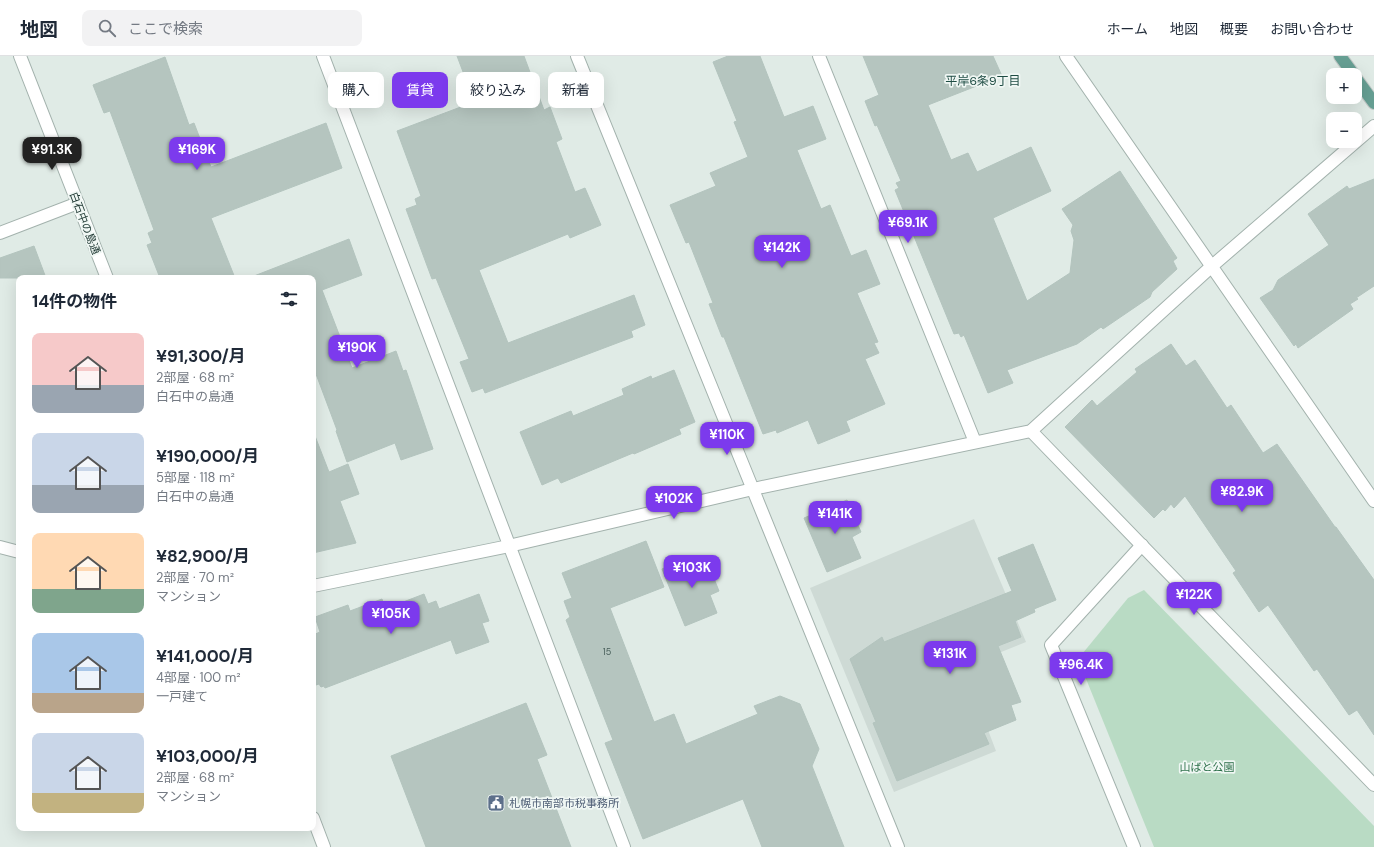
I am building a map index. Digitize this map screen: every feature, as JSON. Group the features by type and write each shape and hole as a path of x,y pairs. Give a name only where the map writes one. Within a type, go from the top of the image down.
{"main road":[{"path":"1340,56 1348,68"},
{"path":"1362,87 1374,103"}],"street":[{"name":"白石中の島通","path":"20,56 105,275"},
{"path":"323,56 624,847"},
{"path":"577,56 898,847"},
{"path":"819,56 975,442"},
{"path":"1066,56 1374,501"},
{"path":"316,585 509,546 753,489 1031,431 1212,266 1374,126"},
{"path":"0,233 78,203"},
{"path":"1031,431 1374,785"},
{"path":"1134,847 1051,645 1142,545"},
{"path":"0,547 16,551"},
{"path":"316,826 324,847"}],"shaded area":[{"path":"974,519 1026,642 964,667 996,751 894,792 810,588"}],"green space":[{"name":"山ばと公園","path":"1144,590 1374,826 1374,847 1154,847 1078,659 1128,598"}],"building":[{"path":"457,56 524,56 530,72 463,72"},
{"path":"728,56 760,56 784,117 813,106 826,139 797,150 821,209 830,205 851,256 866,250 880,284 857,293 878,342 874,343 879,353 865,359 885,404 846,421 850,431 818,444 808,420 777,433 776,430 763,434 709,304 713,303 689,242 686,243 670,205 716,186 710,173 748,157 734,122 737,121 713,62"},
{"path":"863,56 993,56 1002,76 928,105 951,160 968,153 977,172 1031,147 1051,191 993,218 1027,301 1070,273 1074,240 1071,231 1073,225 1062,209 1120,171 1177,258 1173,261 1177,269 1152,292 1150,297 1103,329 1101,327 1077,344 1007,370 1013,383 988,393 964,335 961,337 959,333 954,334 895,190 899,188 896,183 901,181 865,101 879,95"},
{"path":"165,57 189,125 194,123 211,167 326,123 342,168 211,218 234,275 159,275 147,245 152,243 148,233 154,230 110,111 104,113 93,85"},
{"path":"540,99 544,110 550,108 562,139 556,142 575,192 585,188 601,225 570,238 568,234 479,270 508,343 634,295 645,325 631,331 633,337 485,393 483,388 472,392 460,362 469,359 436,278 432,279 406,209 417,205 415,199 421,196 397,131 458,108 540,108"},
{"path":"1374,179 1374,286 1350,304 1353,309 1298,348 1296,344 1294,346 1260,298 1273,290 1278,280 1329,245 1308,214 1347,186 1349,189"},
{"path":"349,239 362,275 322,290 352,368 396,351 403,371 406,370 433,449 401,460 395,443 347,462 336,431 337,430 316,374 316,275 257,275"},
{"path":"34,246 45,275 16,275 16,278 0,278 0,258"},
{"path":"1171,344 1186,366 1195,360 1227,408 1231,405 1263,453 1277,444 1374,580 1374,735 1357,710 1349,715 1317,669 1314,671 1268,605 1259,612 1233,573 1236,571 1185,496 1174,508 1171,504 1165,511 1163,509 1154,518 1065,427 1092,400 1097,406 1137,372 1135,369"},
{"path":"674,370 695,422 679,429 681,434 634,454 633,453 561,483 558,478 542,485 520,432 571,411 573,416 624,395 622,389 651,376 652,379"},
{"path":"316,439 329,472 348,464 359,494 340,501 356,543 316,552"},
{"path":"847,500 861,532 852,537 861,558 827,572 804,518"},
{"path":"646,541 664,587 610,608 654,722 674,714 686,744 758,714 754,706 780,696 800,704 819,749 812,766 844,847 762,847 743,799 643,839 605,743 613,740 566,620 570,617 564,601 572,598 562,573"},
{"path":"1033,544 1056,600 1034,609 1035,612 1015,621 1021,637 998,646 1021,702 1011,705 1016,720 984,733 989,744 897,781 873,723 876,722 850,659 882,637 884,642 1012,591 998,558"},
{"path":"688,558 692,565 706,559 719,591 710,595 717,613 685,626 662,569"},
{"path":"424,594 428,604 436,601 439,609 479,594 489,621 482,623 489,642 456,654 451,640 325,688 324,686 321,687 319,684 316,685 316,634 320,632 316,617 348,605 350,611 382,599 385,609"},
{"path":"526,703 547,755 537,759 571,847 426,847 391,756"}],"place":[{"name":"札幌市南部市税事務所","path":"496,803"}],"district":[{"name":"平岸6条9丁目","path":"983,81"}]}
